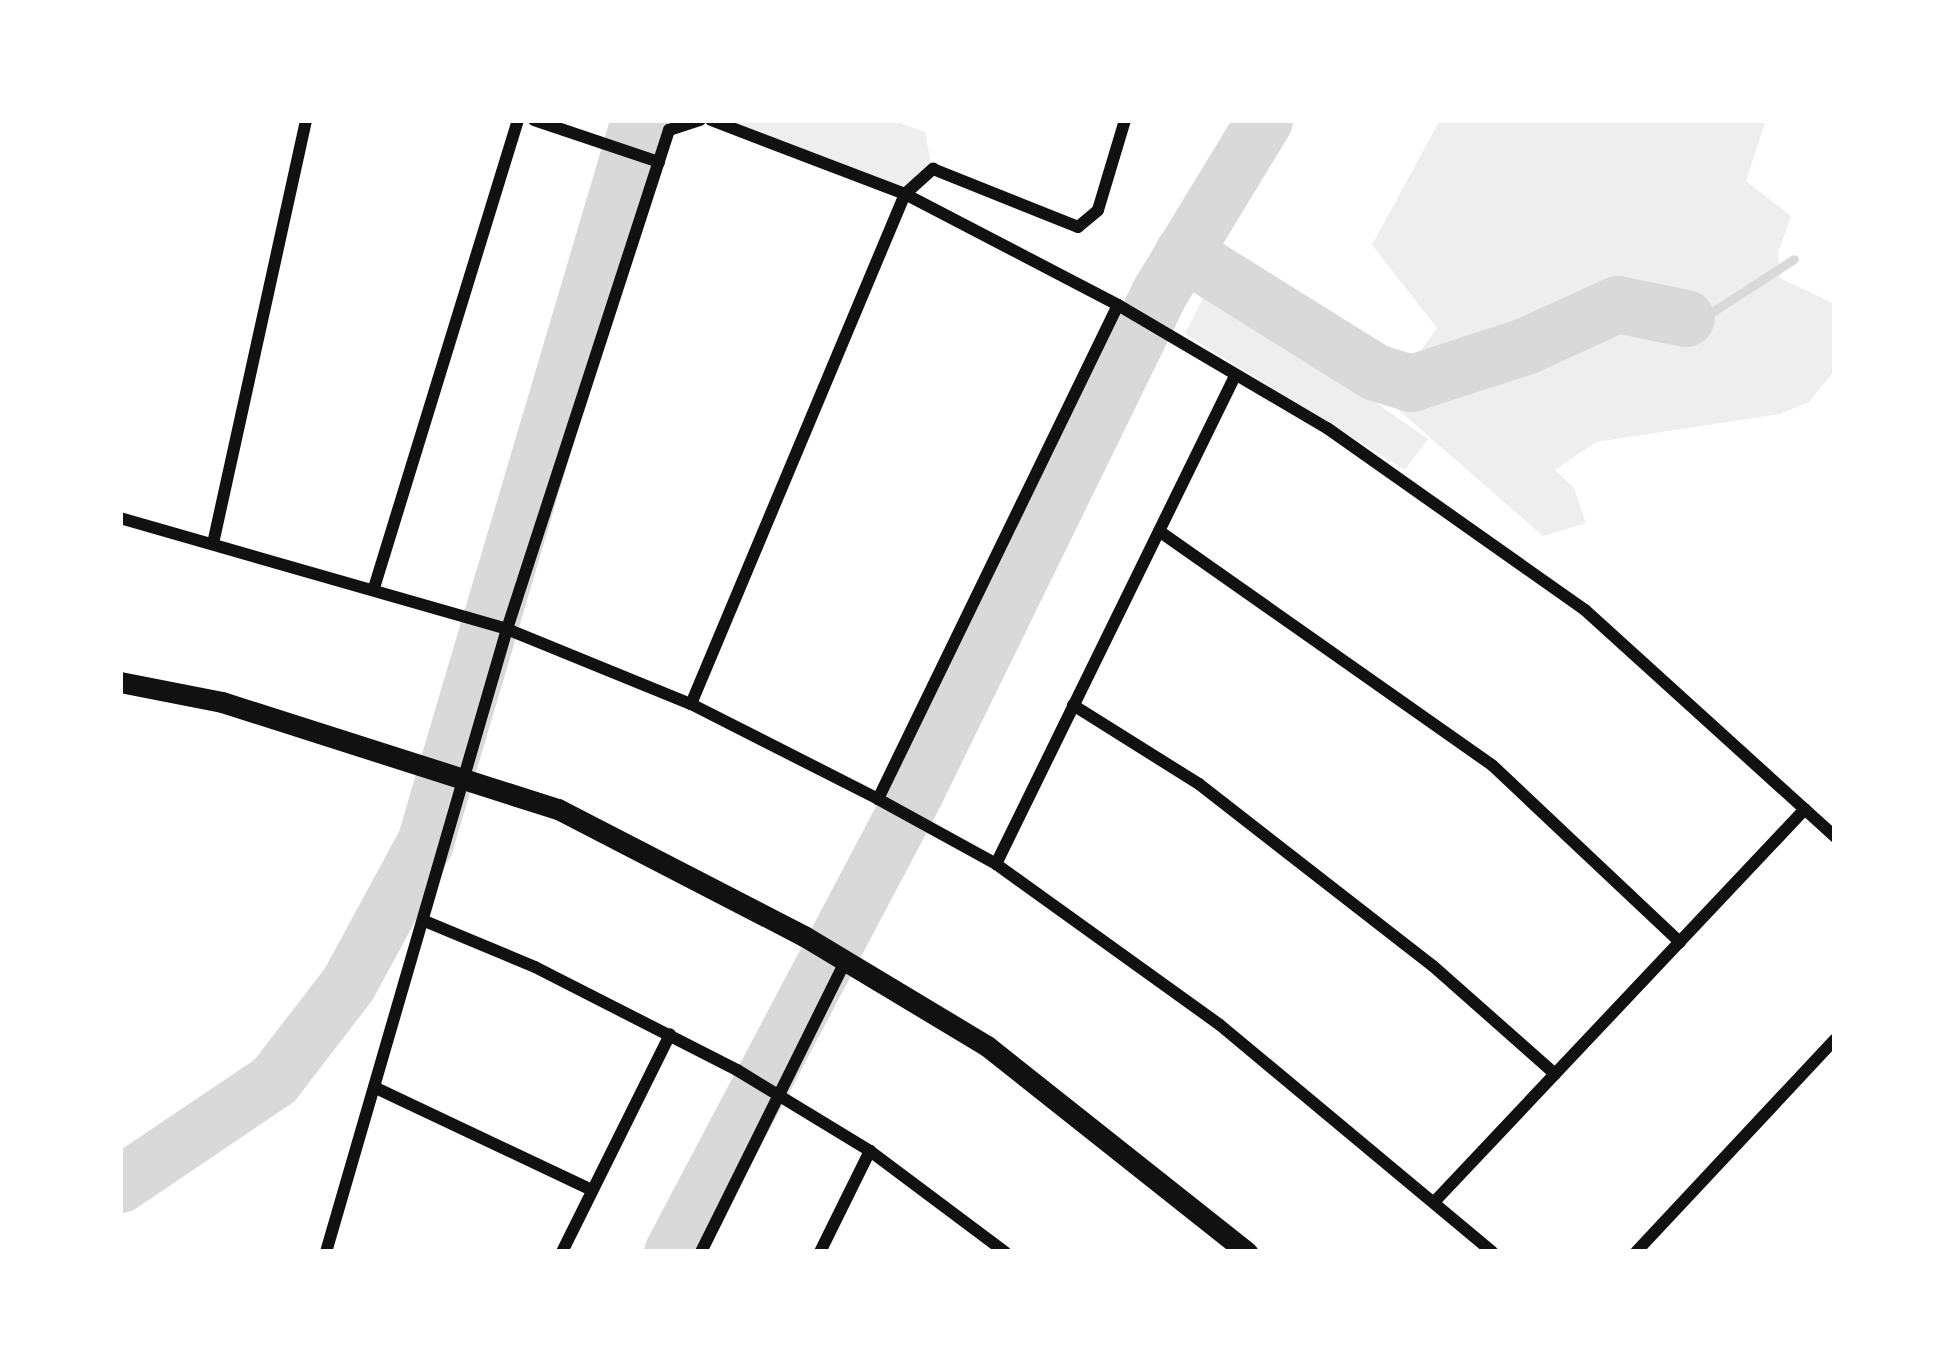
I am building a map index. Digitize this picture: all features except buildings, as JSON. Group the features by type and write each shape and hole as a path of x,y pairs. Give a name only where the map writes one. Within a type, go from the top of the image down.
{"street":[{"path":"214,539 306,120"},
{"path":"374,588 518,120"},
{"path":"534,120 659,163"},
{"path":"326,1252 427,922 507,629 669,130 700,120"},
{"path":"711,120 905,194 1118,305 1327,428 1586,610 1835,837"},
{"path":"691,704 905,194 933,169 1078,227 1098,210 1126,120"},
{"path":"878,799 1118,305"},
{"path":"996,864 1235,376"},
{"path":"120,518 214,539 507,629 691,704 878,799 996,864 1220,1025 1437,1199 1492,1252"},
{"path":"1159,531 1493,766 1680,942"},
{"path":"120,682 222,702 558,809 846,959 987,1046 1247,1252"},
{"path":"1073,705 1199,784 1433,967 1555,1074"},
{"path":"1437,1199 1805,809"},
{"path":"427,922 670,1034 736,1070 870,1151 1004,1252"},
{"path":"700,1252 846,959"},
{"path":"562,1252 670,1034"},
{"path":"1636,1252 1835,1039"},
{"path":"377,1089 592,1190"},
{"path":"820,1252 870,1151"}],"shaded area":[{"path":"721,120 892,120 925,132 931,163 903,187"},
{"path":"1440,120 1766,120 1746,181 1791,216 1778,253 1780,278 1835,304 1835,370 1809,402 1780,414 1596,442 1555,470 1574,488 1586,523 1543,536 1386,399 1437,328 1372,245"},
{"path":"1209,286 1428,439 1405,470 1185,334"}],"waterway":[{"path":"120,1184 274,1080 348,984 425,842 639,120"},
{"path":"672,1252 915,792 1159,293 1264,120"},
{"path":"1183,252 1375,372 1411,383 1525,346 1617,304 1686,318"},
{"path":"1686,318 1709,314 1794,259"}]}
